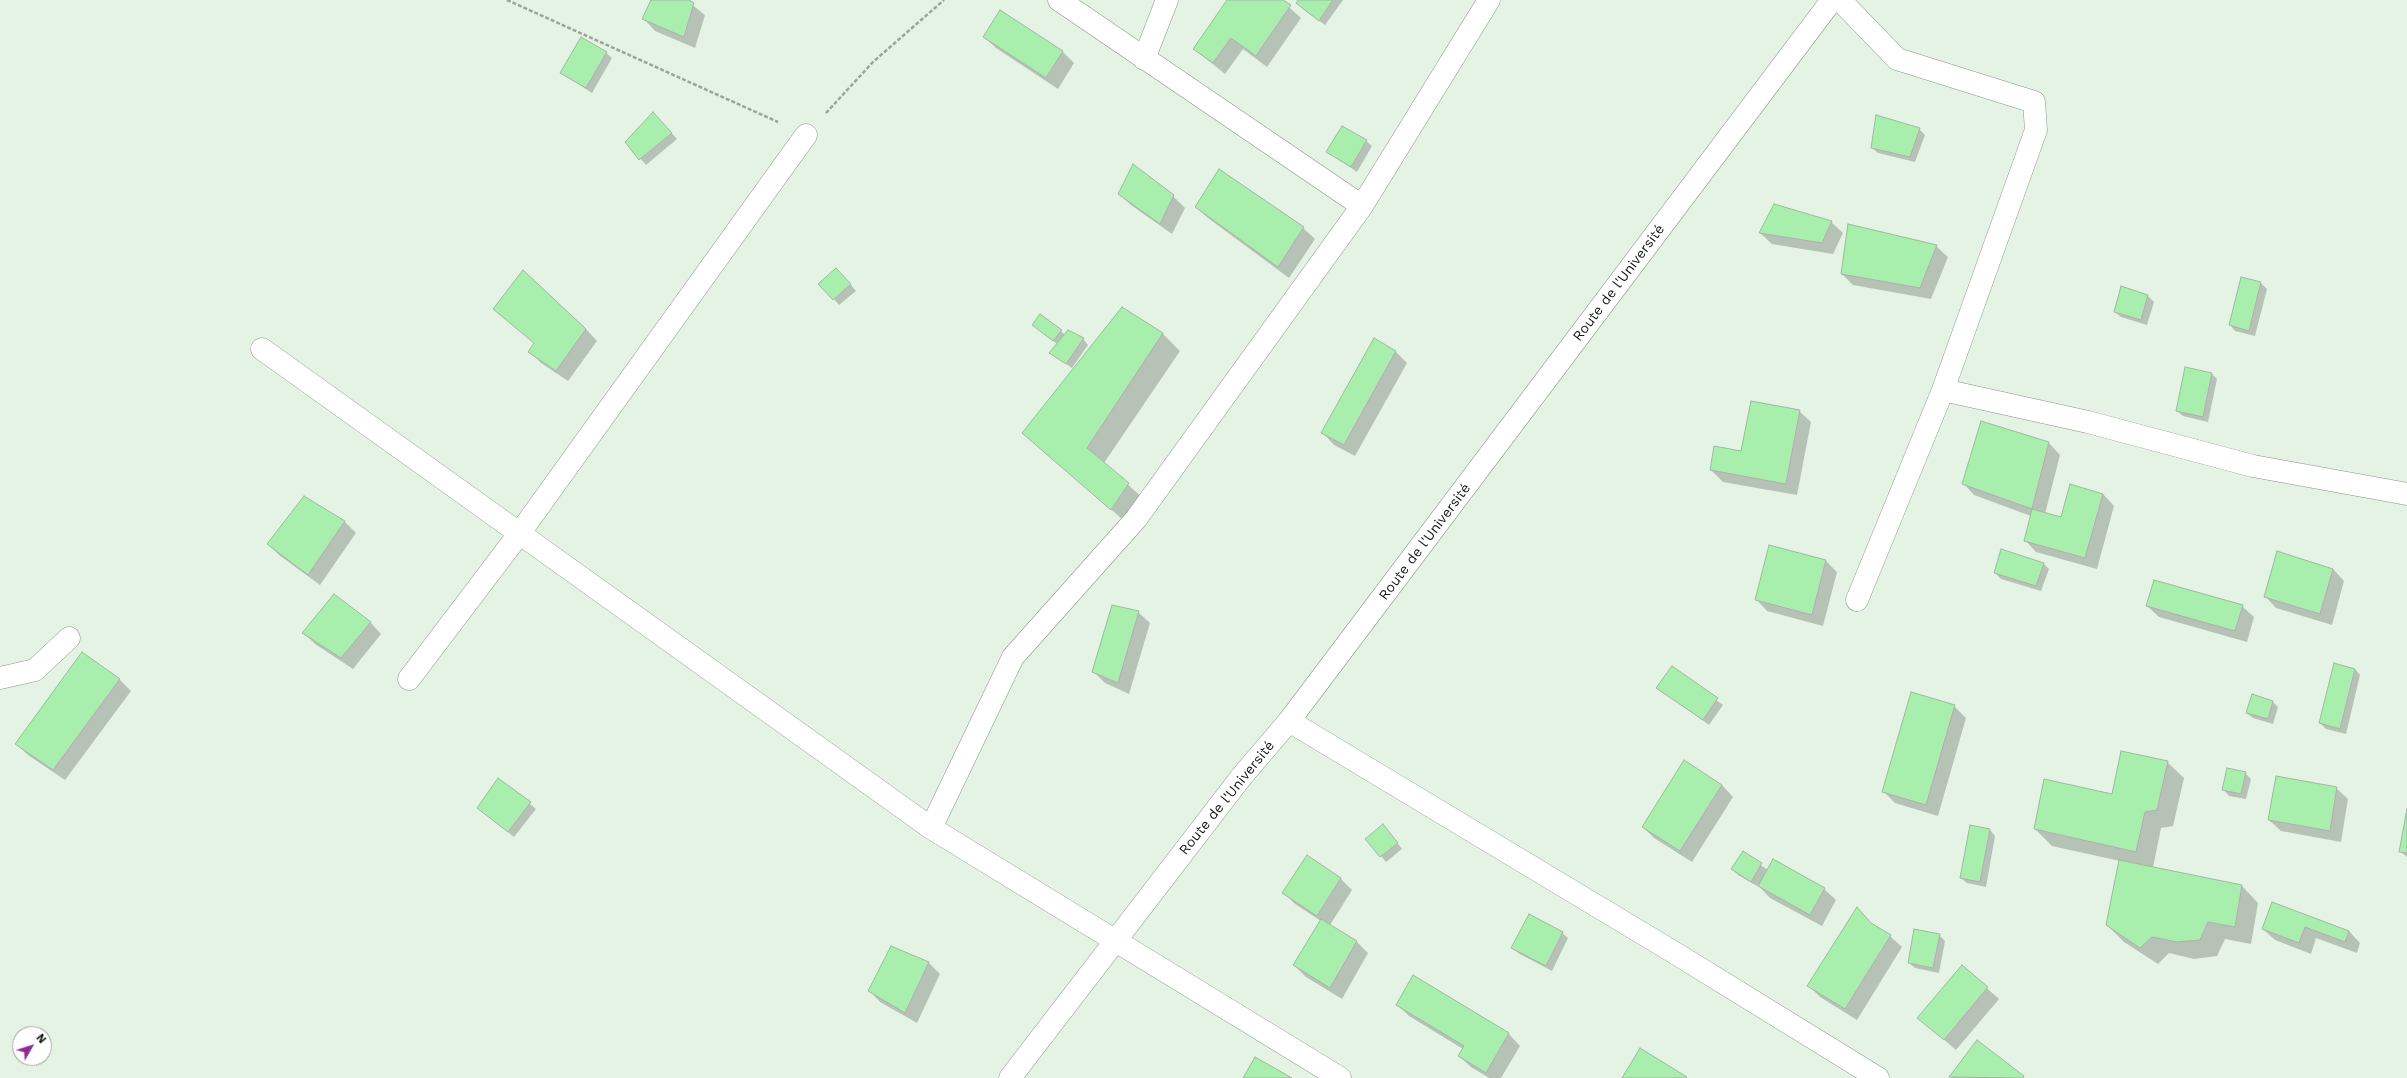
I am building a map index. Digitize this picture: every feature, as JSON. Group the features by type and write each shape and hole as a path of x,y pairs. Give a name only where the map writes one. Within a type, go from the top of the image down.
{"street":[{"path":"1059,0 1362,206"},
{"path":"1144,59 1167,0"},
{"path":"931,828 1013,657 1136,519 1362,206 1489,0"},
{"name":"Route de l'Université","path":"1010,1078 1242,776 1289,721 1832,0"},
{"path":"1840,0 1897,59 2034,102 2036,130 1943,390 1858,600"},
{"path":"409,679 519,534 806,135"},
{"path":"262,349 931,828 1115,942 1340,1078"},
{"path":"1943,390 2088,422 2253,466 2407,494"},
{"path":"0,678 35,670 69,638"},
{"path":"1289,721 1676,953 1878,1078"}],"path":[{"path":"507,0 806,135 873,62 944,0"}],"building":[{"path":"651,0 689,0 694,3 684,37 642,19"},
{"path":"1227,0 1283,0 1291,5 1256,56 1231,38 1213,63 1193,49"},
{"path":"1298,0 1333,0 1319,21 1296,3"},
{"path":"1000,10 1063,51 1046,78 983,37"},
{"path":"581,37 607,52 586,88 560,73"},
{"path":"653,112 672,133 639,160 625,142"},
{"path":"1876,115 1920,128 1910,157 1871,148"},
{"path":"1342,126 1367,140 1351,167 1326,152"},
{"path":"1133,164 1174,195 1160,224 1118,194"},
{"path":"1219,169 1304,227 1278,267 1195,207"},
{"path":"1774,204 1832,221 1822,243 1759,233"},
{"path":"1848,224 1937,245 1920,288 1841,274"},
{"path":"836,268 851,284 833,300 818,284"},
{"path":"523,270 586,329 556,371 528,352 534,343 493,309"},
{"path":"2241,277 2261,282 2249,331 2229,325"},
{"path":"2121,286 2148,295 2141,320 2114,312"},
{"path":"1122,307 1163,333 1087,448 1129,483 1111,510 1022,433"},
{"path":"1040,314 1062,330 1053,341 1032,325"},
{"path":"1068,330 1084,338 1066,364 1049,353"},
{"path":"1374,338 1396,351 1344,445 1321,433"},
{"path":"2185,367 2212,373 2203,417 2176,411"},
{"path":"1751,401 1800,410 1786,484 1710,470 1714,446 1741,451"},
{"path":"1981,421 2049,442 2032,509 1962,484"},
{"path":"2070,484 2103,494 2085,558 2024,541 2032,509 2061,517"},
{"path":"304,496 345,521 308,575 267,544"},
{"path":"1769,545 1826,560 1812,615 1755,600"},
{"path":"2001,549 2044,563 2036,586 1994,573"},
{"path":"2277,551 2333,569 2320,614 2264,597"},
{"path":"2154,580 2243,605 2235,631 2146,606"},
{"path":"334,594 371,622 341,658 302,633"},
{"path":"1112,605 1139,611 1118,683 1092,672"},
{"path":"82,652 120,679 53,770 15,744"},
{"path":"2334,663 2355,669 2340,729 2319,723"},
{"path":"1672,666 1718,698 1703,720 1656,688"},
{"path":"1911,692 1955,705 1926,805 1882,792"},
{"path":"2252,694 2273,701 2268,719 2246,713"},
{"path":"2121,751 2168,761 2157,810 2145,812 2136,852 2034,829 2044,779 2112,794"},
{"path":"1684,760 1722,785 1680,851 1642,827"},
{"path":"2227,768 2246,772 2241,794 2222,790"},
{"path":"2276,776 2337,787 2330,831 2268,820"},
{"path":"498,778 531,802 508,832 477,808"},
{"path":"2407,809 2407,853 2399,852"},
{"path":"1383,824 1398,843 1380,857 1365,839"},
{"path":"1970,825 1990,829 1980,882 1960,878"},
{"path":"1743,851 1762,863 1751,882 1731,869"},
{"path":"1307,855 1341,878 1317,916 1282,893"},
{"path":"1773,859 1825,888 1810,915 1758,886"},
{"path":"2119,860 2242,885 2235,927 2208,922 2200,940 2177,942 2152,937 2140,948 2106,925"},
{"path":"2272,902 2349,931 2345,942 2305,927 2299,943 2262,929"},
{"path":"1857,907 1871,923 1891,935 1845,1009 1807,986"},
{"path":"1529,914 1563,932 1546,966 1511,948"},
{"path":"1321,919 1357,941 1330,988 1293,965"},
{"path":"1914,929 1940,934 1933,968 1908,963"},
{"path":"891,946 929,962 905,1013 868,991"},
{"path":"1962,965 1988,987 1944,1040 1917,1018"},
{"path":"1413,975 1509,1033 1486,1073 1458,1056 1464,1046 1396,1005"},
{"path":"1977,1040 2024,1076 2023,1078 1949,1077"},
{"path":"1640,1048 1687,1077 1622,1078"},
{"path":"1255,1057 1292,1078 1243,1078"}]}
